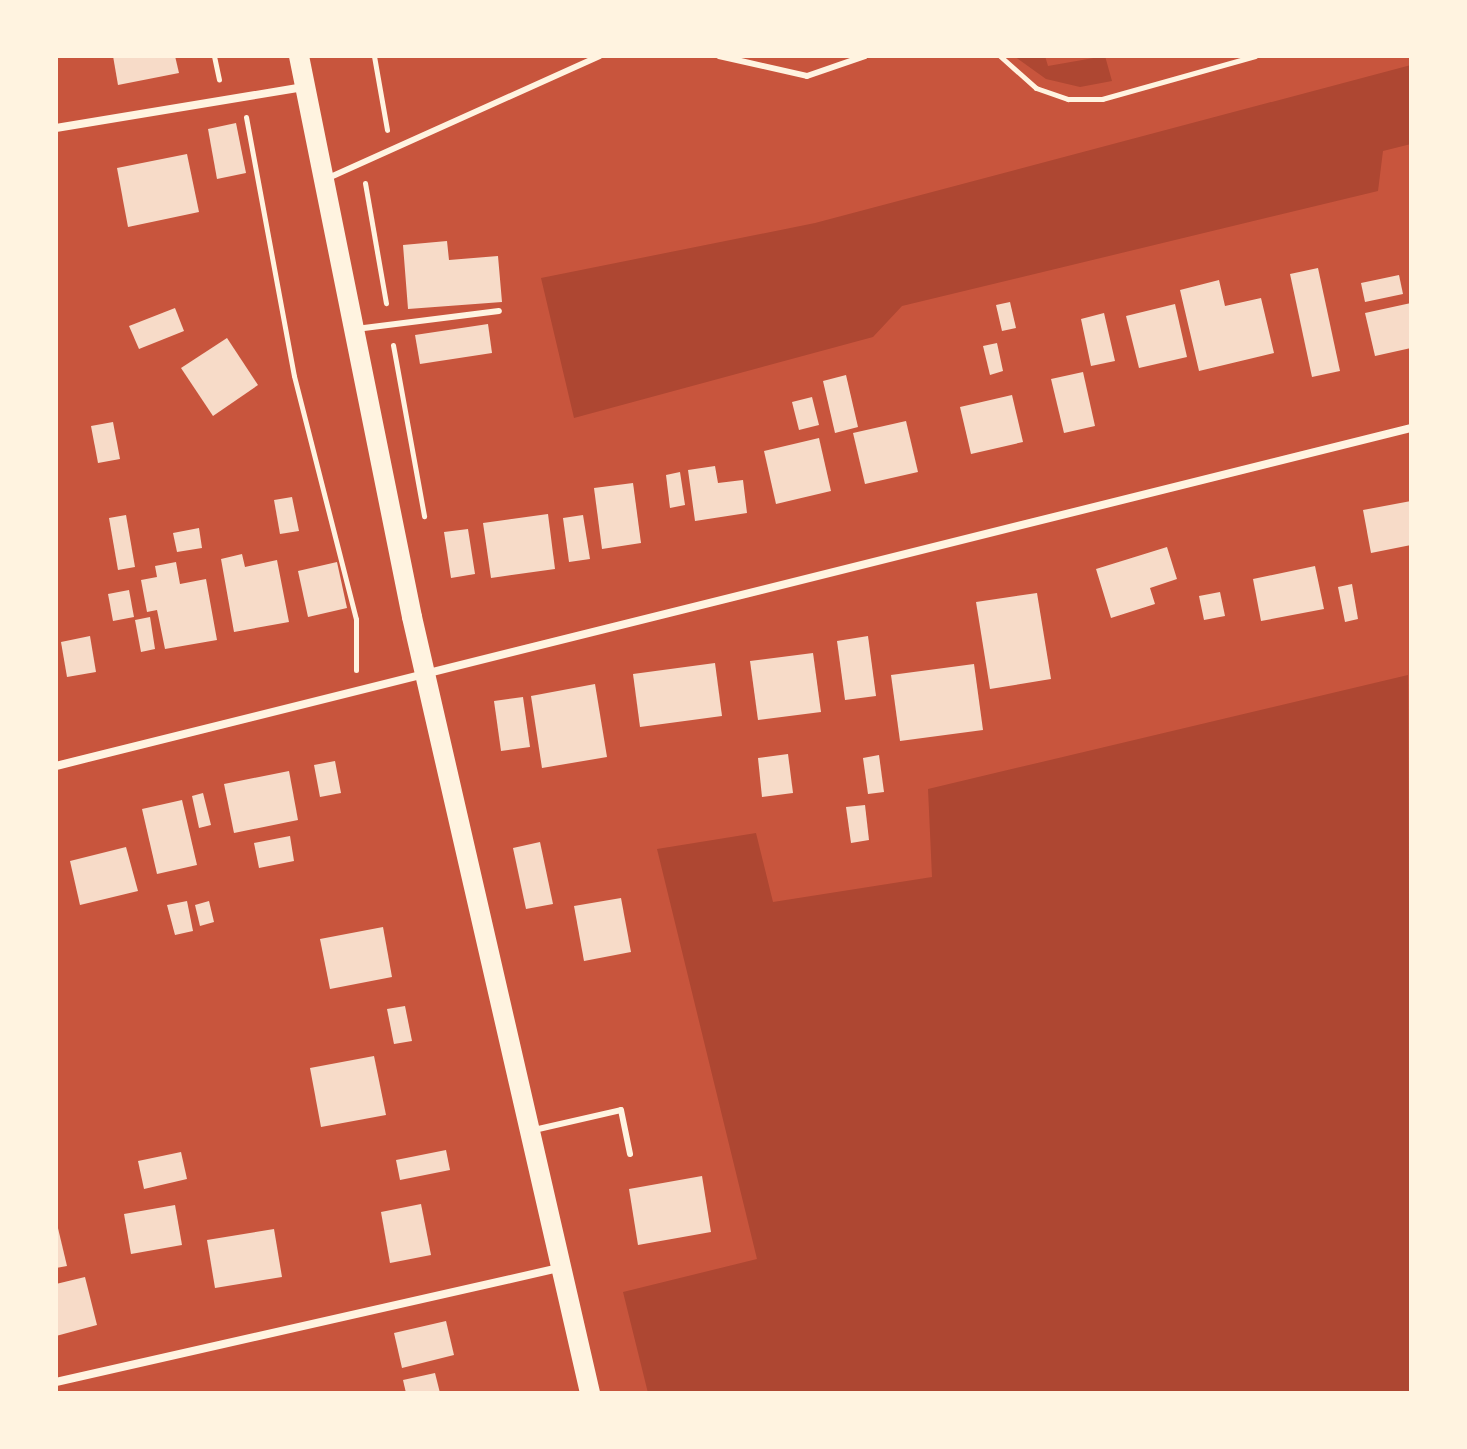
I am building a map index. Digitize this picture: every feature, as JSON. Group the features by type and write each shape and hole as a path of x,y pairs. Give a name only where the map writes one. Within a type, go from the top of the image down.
{"main road":[{"path":"299,56 429,676 534,1130 590,1393"}],"street":[{"path":"56,128 305,87"},
{"path":"56,766 352,696 1411,428"},
{"path":"56,1382 562,1267"}],"lane":[{"path":"323,180 600,56"},
{"path":"719,56 807,76 865,56"},
{"path":"354,329 499,311"},
{"path":"534,1130 621,1110 630,1154"}],"path":[{"path":"374,56 390,149"},
{"path":"1000,56 1036,88 1079,99 1255,56"},
{"path":"242,96 294,376 356,619 352,696"},
{"path":"362,162 427,529"}],"shaded area":[{"path":"1014,56 1045,56 1048,66 1105,56 1112,81 1080,87 1046,79"},
{"path":"1411,65 1411,144 1383,151 1378,191 902,306 873,337 574,418 541,278 815,223"},
{"path":"1408,675 1411,1393 648,1393 623,1292 757,1259 657,849 756,833 773,902 932,877 928,789"}],"building":[{"path":"113,56 175,56 179,73 118,85"},
{"path":"236,123 246,173 217,179 208,129"},
{"path":"187,154 199,212 128,227 117,168"},
{"path":"447,241 449,260 498,256 502,302 408,309 403,245"},
{"path":"1318,268 1340,371 1312,377 1290,274"},
{"path":"1399,275 1403,294 1365,302 1361,283"},
{"path":"1219,280 1225,306 1261,298 1274,353 1199,371 1180,290"},
{"path":"1010,302 1016,328 1002,331 996,305"},
{"path":"1411,303 1411,348 1375,356 1365,313"},
{"path":"1175,304 1187,357 1139,368 1126,316"},
{"path":"175,308 184,331 139,349 129,326"},
{"path":"1104,313 1115,361 1091,366 1081,319"},
{"path":"488,324 492,353 420,364 415,335"},
{"path":"227,338 258,385 213,416 181,368"},
{"path":"997,343 1003,371 990,375 983,346"},
{"path":"1083,372 1095,426 1064,433 1051,379"},
{"path":"846,375 858,427 835,433 823,381"},
{"path":"1012,395 1023,442 971,454 960,407"},
{"path":"812,397 819,425 799,430 792,402"},
{"path":"906,421 918,472 865,484 853,433"},
{"path":"113,422 120,459 98,463 91,426"},
{"path":"819,438 831,491 776,504 764,451"},
{"path":"715,466 718,483 743,480 747,513 695,521 688,470"},
{"path":"680,472 685,505 670,508 666,475"},
{"path":"633,483 641,543 602,549 594,488"},
{"path":"292,497 299,531 280,534 274,500"},
{"path":"1411,501 1411,545 1371,553 1363,510"},
{"path":"548,514 555,569 491,578 483,523"},
{"path":"126,515 135,567 118,570 109,518"},
{"path":"583,515 590,559 569,562 563,518"},
{"path":"199,528 202,548 177,552 173,533"},
{"path":"468,529 475,574 451,578 444,532"},
{"path":"1167,547 1177,579 1150,588 1155,604 1111,618 1096,569"},
{"path":"242,554 245,567 277,560 289,622 234,632 221,559"},
{"path":"176,562 180,584 206,579 217,640 165,649 157,610 147,612 141,580 157,577 155,566"},
{"path":"337,562 347,608 308,617 298,571"},
{"path":"1315,566 1324,609 1261,621 1253,579"},
{"path":"1352,584 1358,619 1345,622 1338,587"},
{"path":"129,590 134,617 113,621 108,594"},
{"path":"1220,592 1225,616 1204,620 1199,596"},
{"path":"1037,593 1051,679 990,689 976,602"},
{"path":"150,617 155,649 141,652 135,620"},
{"path":"90,636 96,672 67,677 61,642"},
{"path":"868,636 876,696 845,700 837,641"},
{"path":"813,653 821,712 758,720 750,661"},
{"path":"715,663 722,716 640,727 633,674"},
{"path":"974,664 983,730 900,741 891,675"},
{"path":"595,684 607,757 542,768 531,696"},
{"path":"523,697 530,747 501,751 494,701"},
{"path":"788,754 793,793 762,797 758,758"},
{"path":"879,755 884,792 868,794 863,758"},
{"path":"335,761 341,793 320,797 314,765"},
{"path":"289,771 298,820 234,833 224,784"},
{"path":"203,793 211,825 199,828 192,796"},
{"path":"182,800 197,865 157,874 142,809"},
{"path":"865,805 869,840 851,843 846,807"},
{"path":"290,836 294,861 259,868 254,843"},
{"path":"540,842 553,904 526,909 513,848"},
{"path":"126,847 138,891 80,905 70,861"},
{"path":"621,898 631,952 584,961 574,906"},
{"path":"187,901 193,931 175,935 167,905"},
{"path":"209,901 214,922 200,926 195,905"},
{"path":"383,927 392,977 330,989 320,939"},
{"path":"405,1006 412,1041 394,1044 387,1009"},
{"path":"374,1056 386,1115 321,1127 310,1068"},
{"path":"446,1150 450,1170 400,1180 396,1160"},
{"path":"181,1152 187,1179 144,1189 138,1161"},
{"path":"702,1176 711,1232 638,1245 629,1189"},
{"path":"421,1204 431,1255 390,1263 381,1212"},
{"path":"175,1205 182,1245 131,1254 124,1214"},
{"path":"56,1225 67,1266 56,1268"},
{"path":"274,1229 282,1277 215,1288 207,1240"},
{"path":"85,1277 97,1325 56,1336 56,1284"},
{"path":"446,1321 454,1355 402,1368 394,1333"},
{"path":"435,1373 440,1393 406,1393 403,1380"}]}
